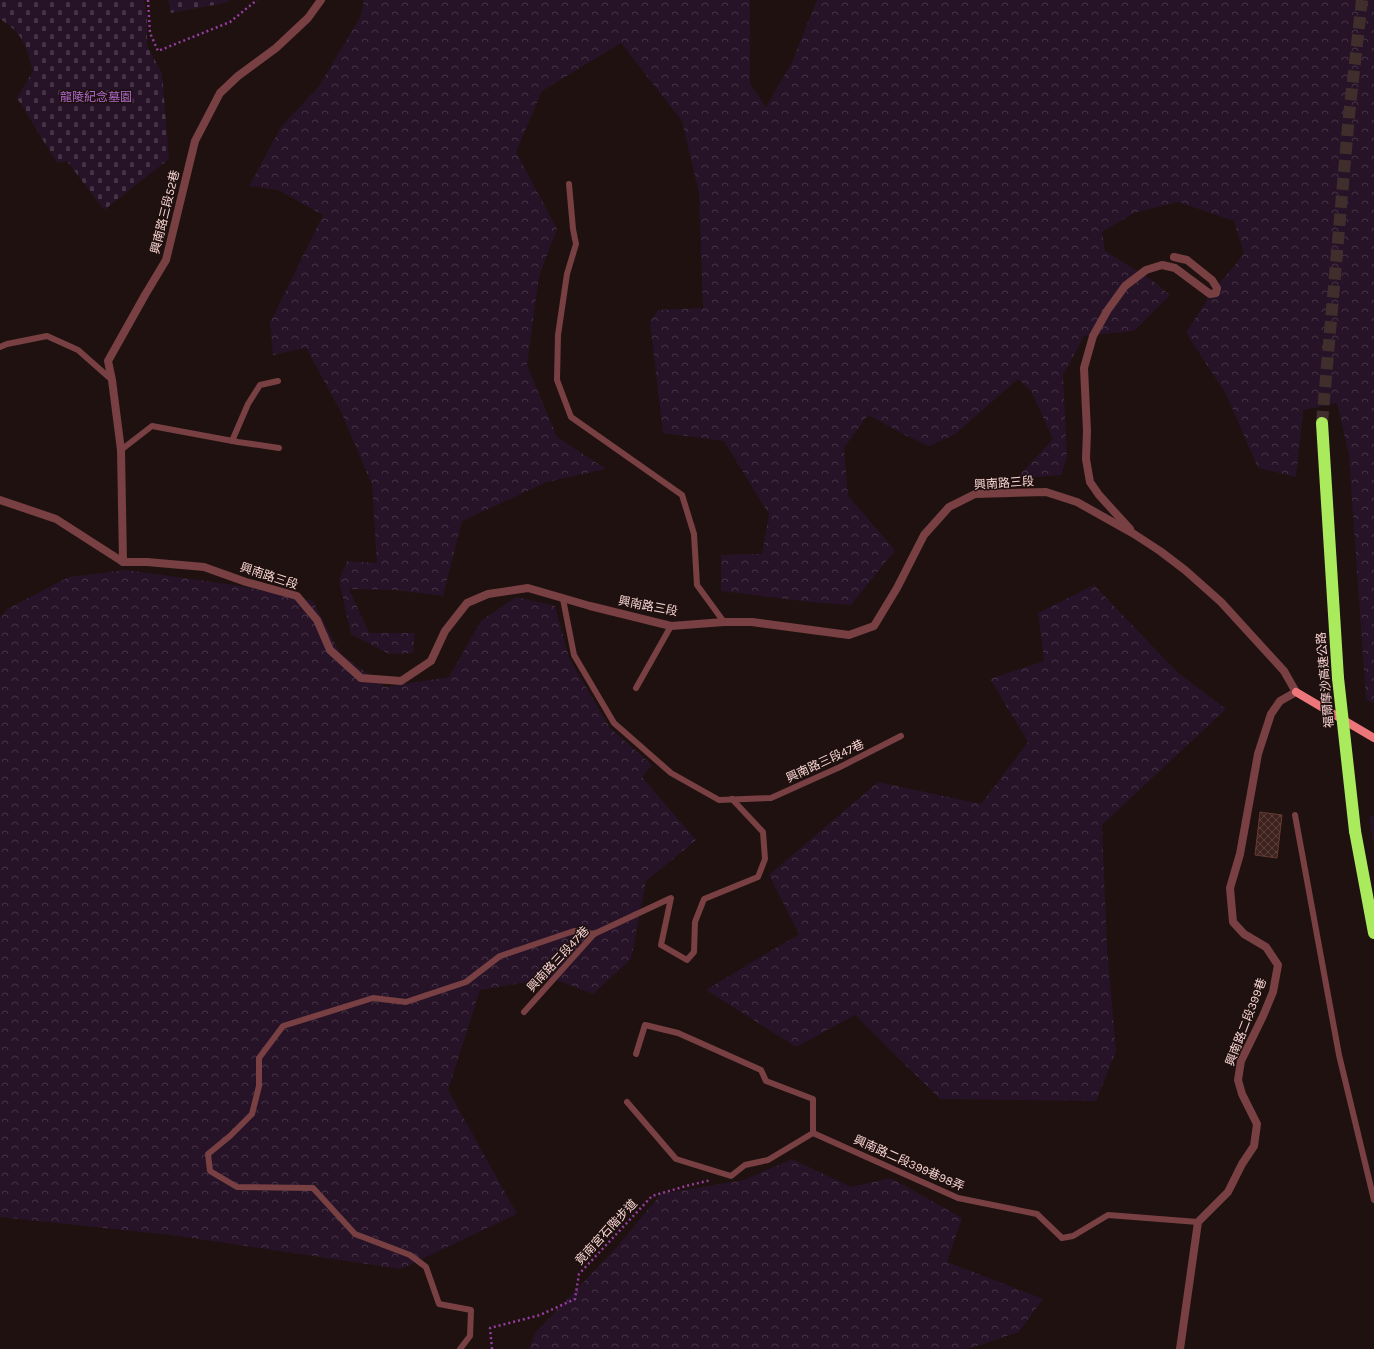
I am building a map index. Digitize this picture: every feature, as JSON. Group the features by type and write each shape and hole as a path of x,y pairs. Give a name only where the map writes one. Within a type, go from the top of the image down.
{"highway":[{"name":"福爾摩沙高速公路","path":"1322,423 1338,678 1355,831 1374,933"}],"street":[{"name":"興南路三段52巷","path":"123,562 121,450 112,380 108,361 145,294 166,260 195,141 220,93 238,76 276,48 308,18 321,0"},
{"path":"1134,534 1099,495 1090,482 1086,459 1087,431 1084,368 1093,336 1107,311 1125,286 1146,270 1162,265 1175,268 1210,294 1216,293 1217,288 1212,280 1187,260 1174,257"},
{"name":"興南路三段","path":"123,562 147,562 204,567 246,582 297,596 317,620 330,650 361,678 401,682 431,661 445,632 467,604 488,594 528,588 563,599 671,626 724,622 752,622 849,635 874,626 898,588 924,535 950,507 975,494 1046,492 1077,502 1160,550 1185,570 1221,602 1284,671 1296,692"},
{"path":"0,500 56,519 123,562"},
{"path":"1296,692 1374,738"},
{"name":"興南路二段399巷","path":"1198,1222 1228,1192 1242,1164 1254,1146 1257,1124 1242,1094 1238,1080 1241,1061 1273,992 1278,965 1266,947 1244,934 1233,922 1230,888 1240,854 1258,754 1271,714 1280,701 1296,692"},
{"path":"1180,1349 1198,1222"}],"lane":[{"path":"569,184 573,229 576,244 567,274 558,335 557,380 571,417 682,495 694,534 697,585 724,622"},
{"path":"0,348 8,344 47,336 78,350 112,380"},
{"path":"232,441 248,404 260,385 278,381"},
{"path":"121,450 152,426 279,448"},
{"name":"興南路三段47巷","path":"563,599 574,655 614,723 671,773 719,800 771,798 840,767 901,736"},
{"path":"636,688 671,626"},
{"name":"興南路三段47巷","path":"524,1012 594,934 671,898 661,945 687,960 694,952 695,922 704,899 758,877 765,859 763,832 732,799"},
{"path":"1295,815 1339,1055 1374,1200"},
{"path":"460,1349 470,1336 470,1310 439,1304 426,1268 410,1255 355,1234 313,1188 237,1187 210,1171 208,1154 230,1136 252,1114 259,1086 259,1058 283,1026 373,998 406,1002 466,982 500,956 574,931 594,934"},
{"path":"627,1102 676,1159 731,1176 745,1165 768,1160 813,1133 813,1099 766,1081 761,1070 678,1033 645,1025 636,1054"},
{"name":"興南路二段399巷98弄","path":"813,1133 958,1198 1037,1214 1062,1238 1073,1236 1108,1215 1198,1222"}],"path":[{"path":"148,0 150,33 158,51 230,22 257,0"},
{"name":"竟南宮石階步道","path":"492,1349 490,1328 540,1315 575,1299 579,1274 652,1196 686,1186 731,1176"}],"green space":[{"name":"龍陵紀念墓園","path":"0,0 144,0 147,17 147,45 162,74 169,159 104,210 67,161 57,163 17,98 33,71 23,41 14,30 0,19"},
{"path":"168,0 231,0 225,3 171,13"},
{"path":"364,0 750,0 750,84 766,107 792,62 817,0 1374,0 1374,703 1366,700 1349,455 1337,403 1303,410 1296,477 1258,468 1226,394 1186,333 1211,293 1244,254 1234,221 1178,202 1134,213 1102,232 1105,251 1152,280 1170,295 1134,331 1084,336 1063,375 1067,457 1061,475 1016,479 1053,439 1031,391 1018,379 954,435 929,446 868,415 844,448 848,496 895,550 851,605 810,602 721,591 721,555 762,554 769,514 724,441 663,433 650,322 658,310 703,308 699,193 682,121 621,43 542,91 516,152 557,229 539,276 527,365 557,437 606,469 547,482 462,521 443,596 394,590 349,589 369,633 415,633 413,653 389,654 351,634 339,580 347,561 377,563 372,485 342,414 306,348 273,355 270,323 323,215 278,190 249,186 281,127 319,86 361,16"},
{"path":"126,570 235,585 313,601 340,653 385,687 449,677 481,621 516,597 555,606 569,658 610,728 652,765 642,777 696,840 646,881 631,959 593,994 551,978 480,990 448,1090 517,1214 401,1269 171,1235 0,1217 0,619 7,609 69,577"},
{"path":"1094,585 1177,672 1226,709 1102,825 1107,947 1116,1051 1096,1101 940,1099 855,1015 796,1047 706,990 799,934 769,875 878,782 981,804 1028,742 990,679 1044,661 1038,613"},
{"path":"1369,815 1374,816 1374,849"},
{"path":"792,1159 851,1187 891,1178 962,1218 947,1262 1043,1299 1019,1332 968,1349 529,1349 535,1333 616,1248 661,1194 744,1180"}],"building":[{"path":"1260,812 1282,815 1277,858 1255,855"}],"tunnel":[{"path":"1322,423 1349,115 1362,0"}]}
